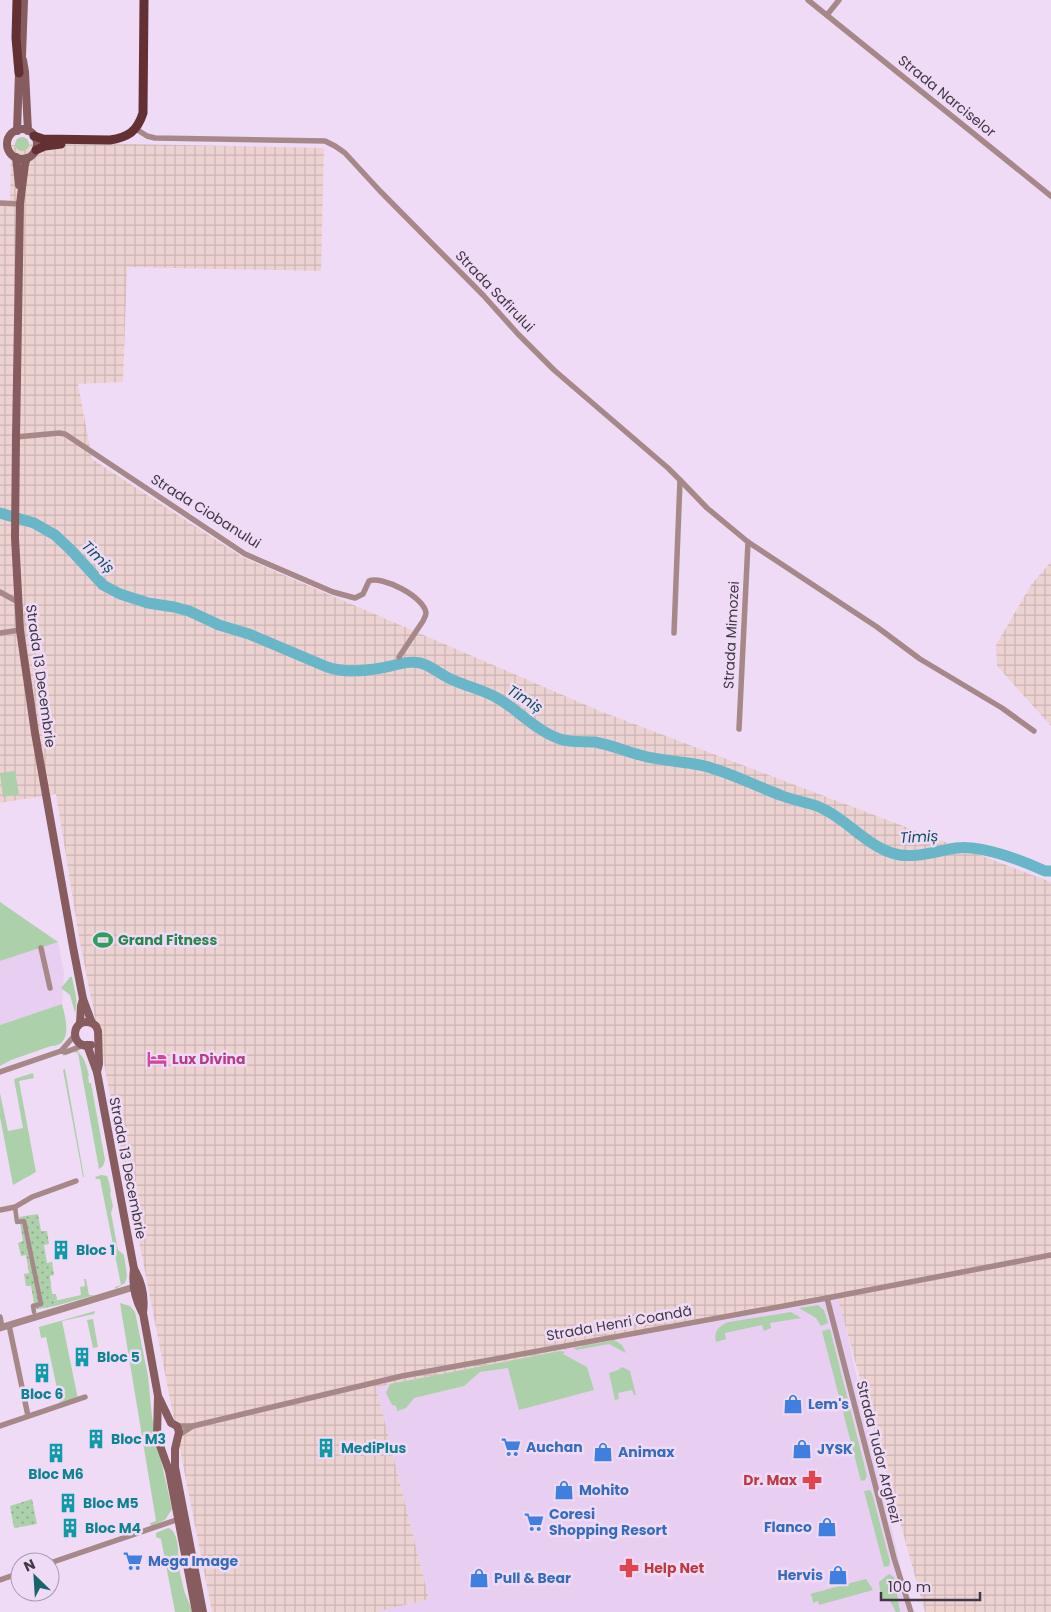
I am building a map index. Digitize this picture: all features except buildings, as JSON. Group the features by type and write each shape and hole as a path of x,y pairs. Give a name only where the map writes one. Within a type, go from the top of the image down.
{"highway":[{"path":"17,0 16,38 19,73"},
{"path":"36,150 45,146 120,138 136,129 142,114 144,0"},
{"path":"31,133 43,139 96,140"}],"main road":[{"path":"17,131 24,0"},
{"path":"22,56 31,133 36,140 36,150 34,154 26,158 16,157 10,152 8,144 10,136 17,131 31,133"},
{"name":"Strada 13 Decembrie","path":"16,157 20,204"},
{"name":"Strada 13 Decembrie","path":"26,158 20,204 14,538 20,630 44,786 83,999 92,1023 98,1030 99,1064 97,1072"},
{"name":"Strada 13 Decembrie","path":"83,999 80,1023 76,1027 75,1035 78,1042 85,1045 97,1072 134,1269 133,1278 137,1303 143,1313"},
{"path":"80,1023 92,1023"},
{"path":"85,1045 93,1043 98,1038"},
{"name":"Strada 13 Decembrie","path":"134,1269 140,1278 144,1302 143,1313 158,1396 157,1437 169,1471 196,1612"},
{"name":"Strada 13 Decembrie","path":"158,1396 174,1424 177,1438 174,1457 175,1467 203,1612"},
{"path":"157,1430 163,1423 174,1424"},
{"path":"158,1440 167,1445 177,1438"}],"street":[{"name":"Strada Narciselor","path":"808,0 1051,196"},
{"path":"827,15 839,0"},
{"name":"Strada Safirului","path":"136,129 147,136 155,138 325,141 335,146 345,153 554,370 661,461 707,508 748,542 869,622 920,659 1002,708 1034,731"},
{"path":"0,203 20,204"},
{"name":"Strada Ciobanului","path":"16,437 65,434 246,554 333,592 355,598 363,594 369,581 375,579 400,587 424,607 426,614 398,657"},
{"path":"674,633 680,480"},
{"name":"Strada Mimozei","path":"739,729 748,542"},
{"path":"0,592 18,602"},
{"path":"0,633 20,630"},
{"path":"41,948 50,988"},
{"path":"61,1051 75,1035"},
{"path":"0,1072 61,1051 66,1052 85,1045"},
{"path":"0,1210 15,1207 32,1197 76,1180"},
{"path":"15,1207 18,1222 24,1220 41,1304 33,1306 34,1312"},
{"name":"Strada Henri Coandă","path":"174,1424 193,1426 402,1376 1051,1255"},
{"path":"3,1327 134,1287"},
{"name":"Strada Tudor Arghezi","path":"827,1298 894,1558 911,1612"},
{"path":"0,1317 28,1416"},
{"path":"0,1426 85,1398"},
{"name":"Strada Henri Coandă","path":"177,1438 193,1426"},
{"path":"60,1560 178,1519"}],"shaded area":[{"path":"83,143 324,148 321,271 127,267 123,382 78,384 92,459 242,557 600,711 1051,882 1051,1612 925,1612 837,1296 376,1387 429,1599 376,1612 212,1612 79,937 56,794 0,803 0,201 10,201 11,145"},
{"path":"1051,562 1051,726 997,666 996,645 1031,585"},
{"path":"58,942 64,973 62,1004 0,1025 0,961"},
{"path":"838,1295 911,1612 376,1612 429,1598 376,1387"}],"green space":[{"path":"19,137 25,137 29,144 25,151 19,151 15,147 15,141"},
{"path":"15,771 19,794 3,797 0,773"},
{"path":"0,902 58,942 0,961"},
{"path":"72,977 76,995 75,1013 70,995 61,988"},
{"path":"62,1004 66,1024 63,1042 11,1060 0,1066 0,1025"},
{"path":"73,1050 79,1051 84,1060 89,1083 91,1083 105,1160 103,1166 99,1169 78,1053 73,1052 63,1056 63,1054"},
{"path":"65,1069 84,1177 63,1070"},
{"path":"33,1073 34,1078 19,1081 36,1172 13,1185 0,1117 0,1093 8,1131 23,1128 14,1079"},
{"path":"107,1176 109,1182 113,1206 111,1213 118,1250 124,1255 127,1276 125,1283 115,1289 115,1287 121,1285 100,1179 95,1177"},
{"path":"38,1214 41,1231 47,1231 49,1244 44,1245 47,1263 52,1262 54,1275 50,1276 52,1294 56,1294 57,1300 54,1301 55,1306 32,1310 31,1304 34,1303 31,1286 26,1286 24,1274 29,1273 26,1255 21,1256 18,1243 23,1241 19,1217"},
{"path":"84,1279 86,1279 89,1295 95,1295 55,1306 54,1301 81,1295 80,1287 85,1286"},
{"path":"120,1303 130,1306 135,1312 148,1376 152,1417 172,1509 165,1520 151,1526 150,1523 156,1521"},
{"path":"818,1305 824,1310 828,1323 821,1326 816,1318 799,1308"},
{"path":"95,1311 94,1314 62,1321 78,1399 60,1403 46,1337 41,1338 39,1327"},
{"path":"791,1312 801,1318 770,1323 771,1328 764,1331 762,1325 725,1333 726,1339 716,1342 716,1332 726,1323"},
{"path":"93,1319 98,1347 93,1348 87,1320"},
{"path":"830,1329 867,1476 865,1480 861,1481 822,1331"},
{"path":"614,1340 622,1345 626,1353 609,1344 576,1350 574,1348"},
{"path":"560,1351 565,1352 563,1354 587,1367 594,1390 519,1410 508,1368 480,1372 464,1386 414,1398 406,1408 397,1411 396,1406 392,1405 386,1393 390,1384"},
{"path":"622,1367 630,1371 636,1395 634,1395 632,1390 618,1393 619,1399 615,1400 609,1373"},
{"path":"870,1490 890,1562 889,1566 884,1567 864,1491"},
{"path":"32,1499 37,1524 14,1528 10,1506"},
{"path":"168,1528 174,1532 177,1540 181,1576 192,1612 175,1612 161,1539 156,1537 156,1533"},
{"path":"889,1574 894,1577 900,1612 896,1612 890,1601 881,1600 879,1582"},
{"path":"866,1579 873,1590 819,1605 818,1601 813,1603 810,1594"}],"waterway":[{"name":"Timiș","path":"0,513 34,523 55,535 103,585 120,594 148,603 189,611 219,625 249,634 327,667 354,671 409,662 421,663 449,678 494,696 552,736 569,741 595,742 648,757 700,765 721,771 785,797 817,806 837,817 872,843 892,853 907,856 956,848 977,848 1014,858 1045,871 1051,871"}],"place":[{"name":"Grand Fitness","path":"103,940"},
{"name":"Lux Divina","path":"157,1059"},
{"name":"Bloc 1","path":"61,1250"},
{"name":"Bloc 5","path":"82,1357"},
{"name":"Bloc 6","path":"42,1373"},
{"name":"Lem's","path":"793,1404"},
{"name":"Bloc M3","path":"96,1439"},
{"name":"Auchan","path":"511,1447"},
{"name":"MediPlus","path":"326,1448"},
{"name":"JYSK","path":"802,1449"},
{"name":"Animax","path":"603,1452"},
{"name":"Bloc M6","path":"56,1453"},
{"name":"Dr. Max","path":"812,1480"},
{"name":"Mohito","path":"564,1490"},
{"name":"Bloc M5","path":"68,1503"},
{"name":"Coresi Shopping Resort","path":"534,1522"},
{"name":"Flanco","path":"827,1527"},
{"name":"Bloc M4","path":"70,1528"},
{"name":"Mega Image","path":"133,1561"},
{"name":"Help Net","path":"629,1568"},
{"name":"Hervis","path":"838,1575"},
{"name":"Pull & Bear","path":"479,1578"}]}
